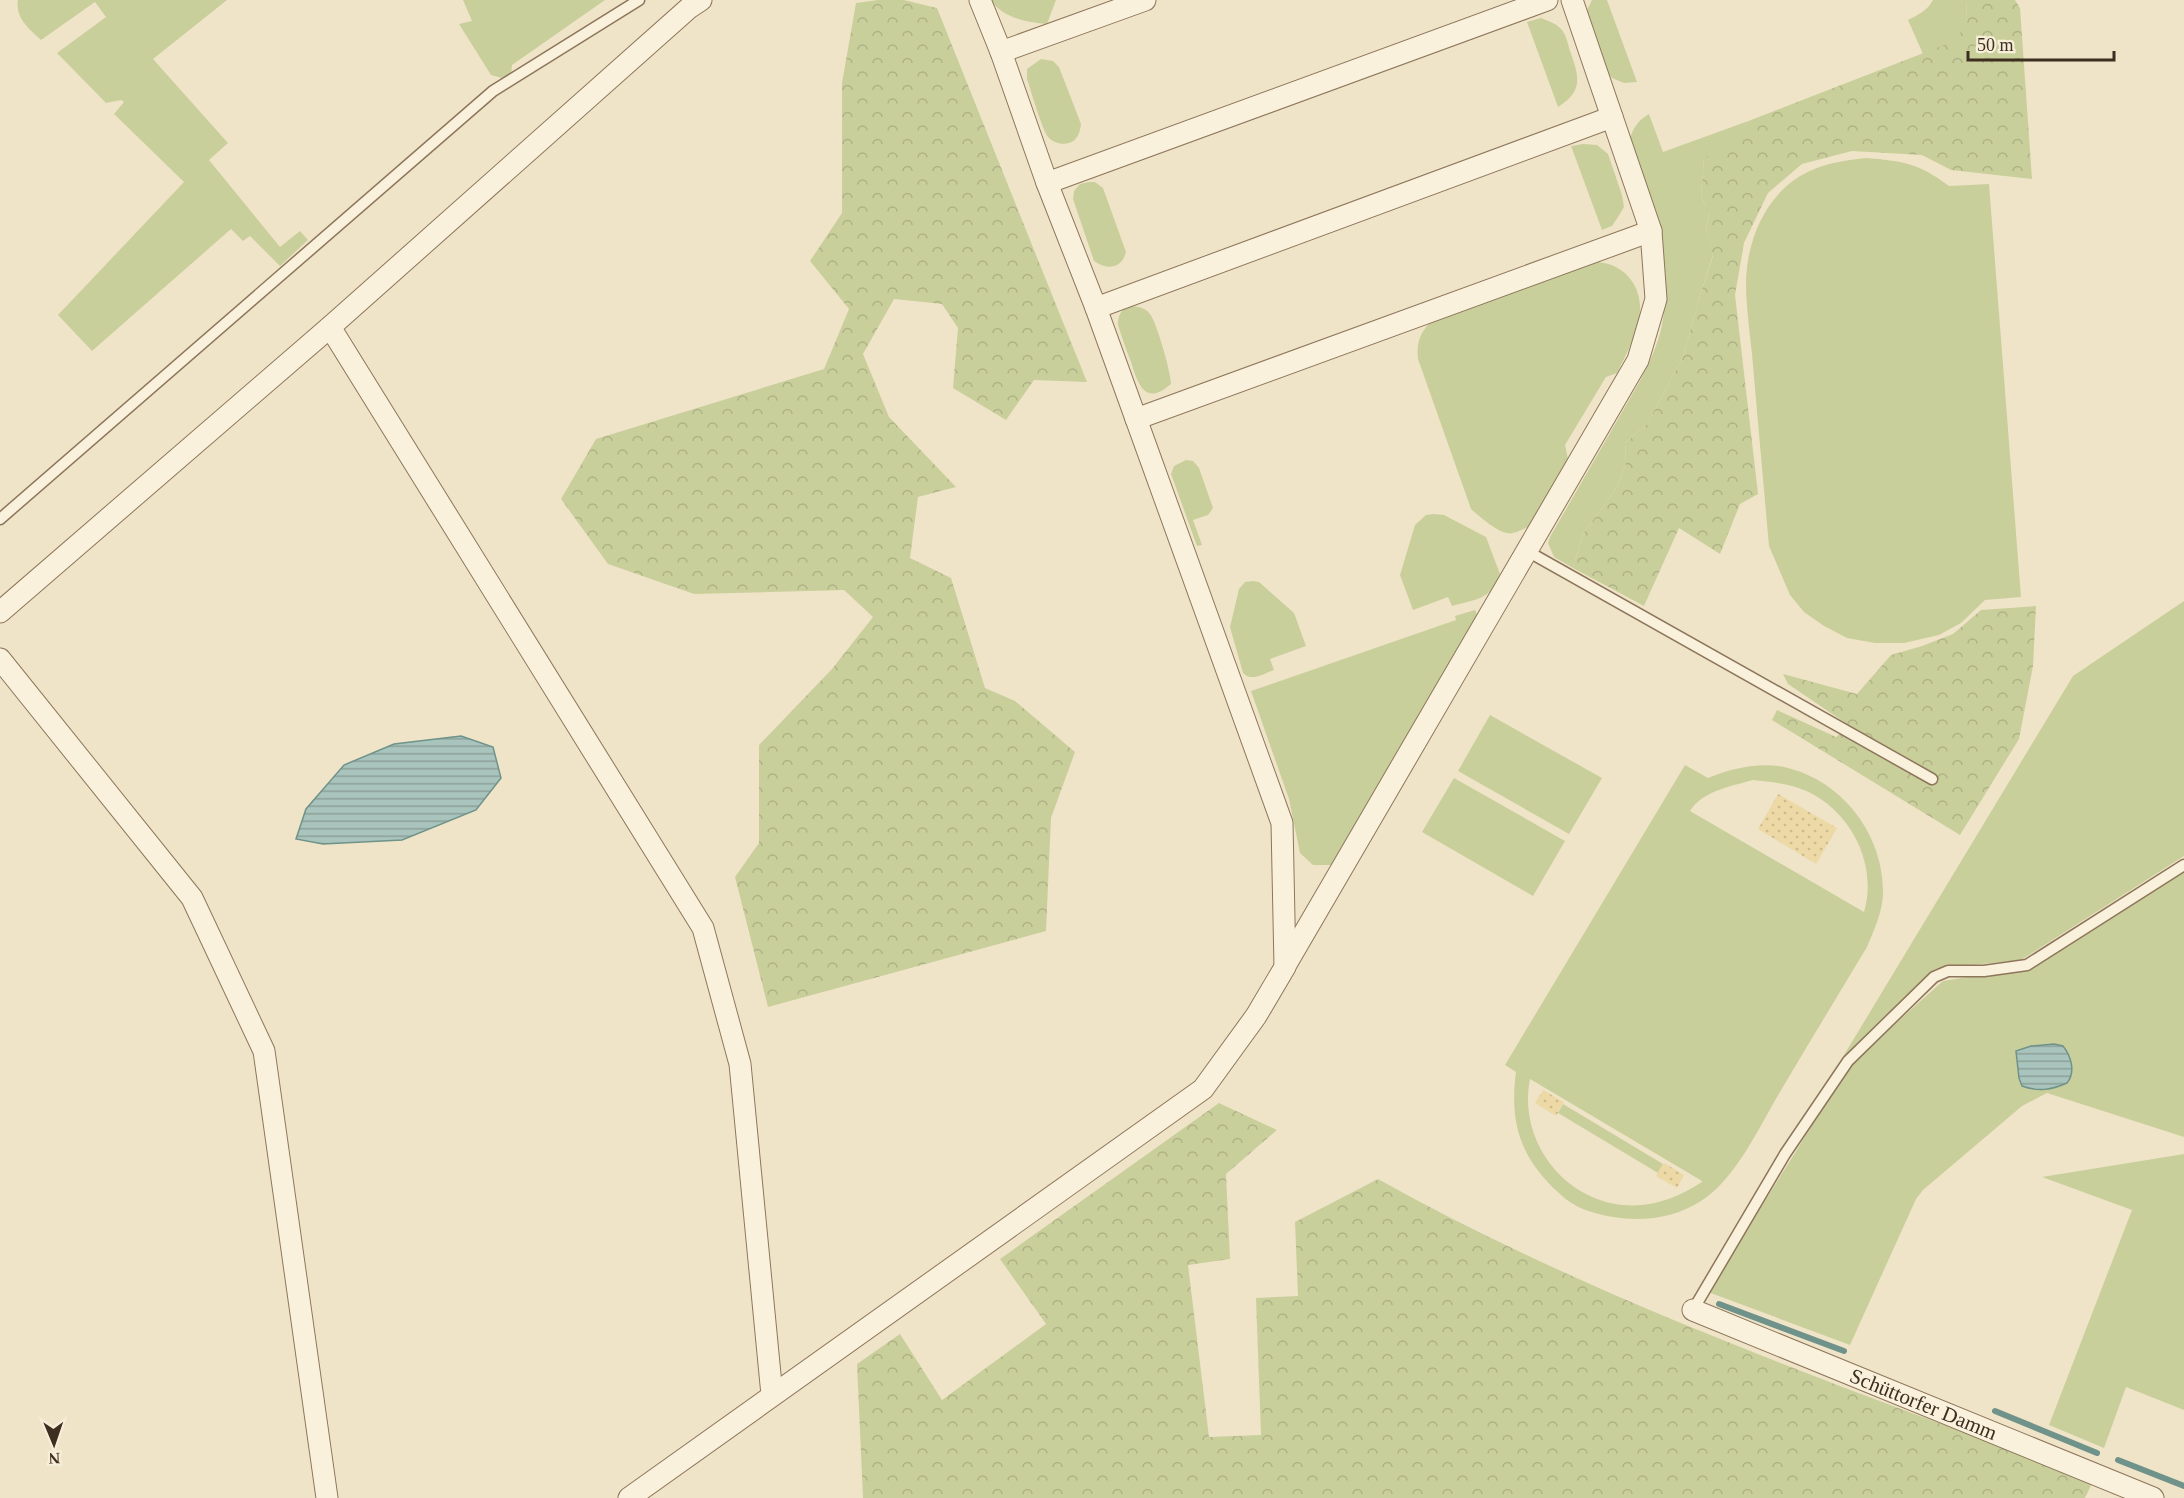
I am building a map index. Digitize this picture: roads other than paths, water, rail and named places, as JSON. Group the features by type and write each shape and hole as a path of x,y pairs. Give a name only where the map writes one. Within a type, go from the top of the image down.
{"street":[{"path":"0,612 330,327 689,8 701,0"},
{"path":"980,0 1096,308 1282,823 1285,967"},
{"path":"1001,52 1145,0"},
{"path":"1047,183 1547,0"},
{"path":"629,1498 1203,1089 1256,1016 1638,360 1656,299 1651,231 1572,0"},
{"path":"1096,308 1612,117"},
{"path":"1136,419 1651,231"},
{"path":"330,327 703,928 740,1064 771,1395"},
{"path":"0,659 192,898 264,1051 327,1498"},
{"name":"Schüttorfer Damm","path":"1693,1310 2153,1498"}],"lane":[{"path":"0,519 493,91 639,0"},
{"path":"1527,551 1932,779"},
{"path":"1693,1310 1785,1155 1848,1060 1934,977 1948,971 2027,965 2184,865"}],"water":[{"path":"461,736 493,747 501,778 476,810 402,840 323,844 296,839 306,809 344,765 394,744"},
{"path":"2054,1044 2063,1046 2070,1059 2072,1069 2067,1083 2045,1089 2022,1086 2016,1051 2031,1046"}],"waterway":[{"path":"1719,1304 1844,1351"},
{"path":"1995,1411 2097,1453"},
{"path":"2118,1460 2184,1486"}]}
